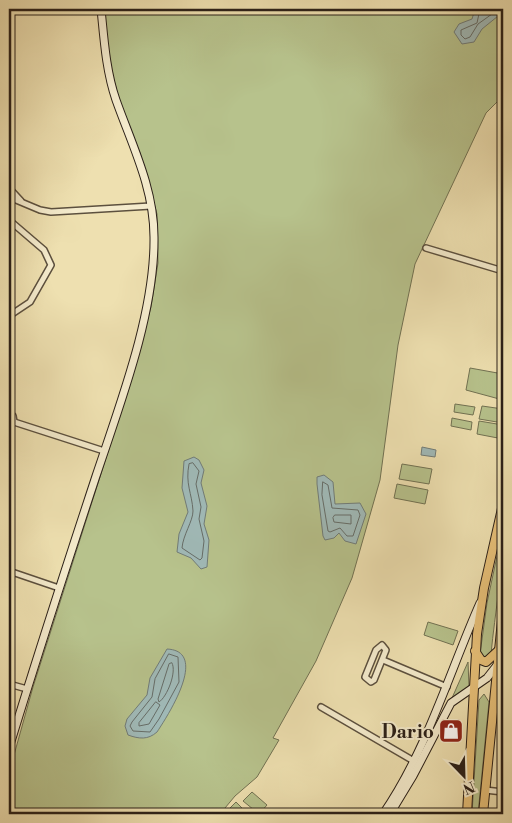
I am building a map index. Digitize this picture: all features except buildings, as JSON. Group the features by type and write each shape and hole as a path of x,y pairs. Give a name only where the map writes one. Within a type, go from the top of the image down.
{"main road":[{"path":"467,814 475,651 482,600 503,504"},
{"path":"483,814 503,610"},
{"path":"475,651 481,660 486,662 500,650"}],"street":[{"path":"9,748 131,367 152,278 154,236 151,206 137,152 116,99 108,64 101,9"},
{"path":"9,188 21,202"},
{"path":"9,197 40,210 52,212 151,206"},
{"path":"9,316 30,302 48,274 51,265 44,250 10,222"},
{"path":"426,248 503,271"},
{"path":"9,415 13,416 11,423 104,451"},
{"path":"9,571 59,588"},
{"path":"383,814 412,760 447,687 482,600"},
{"path":"382,645 386,650 383,660 374,680 366,679 376,650 382,645"},
{"path":"383,660 447,687"},
{"path":"390,814 414,776 451,703 487,678 498,663"},
{"path":"9,684 27,689"},
{"path":"321,707 412,760"},
{"path":"485,790 503,792"}],"green space":[{"path":"103,9 503,9 503,96 486,113 415,264 398,345 380,480 352,578 316,661 273,738 279,740 257,777 235,796 220,814 9,814 9,773 33,687 129,386 151,307 158,263 157,214 140,153 122,110 109,62"},
{"path":"470,368 503,374 503,400 466,390"},
{"path":"455,404 475,407 473,415 454,412"},
{"path":"482,406 503,409 503,423 479,419"},
{"path":"452,418 472,422 471,430 451,426"},
{"path":"479,421 503,425 503,439 477,434"},
{"path":"402,464 432,469 429,484 399,479"},
{"path":"397,484 428,490 425,504 394,498"},
{"path":"503,528 500,576 491,654 486,660 480,654 487,603"},
{"path":"428,622 458,631 453,645 424,635"},
{"path":"468,662 469,687 452,698"},
{"path":"484,694 489,702 478,814 472,814 479,700"},
{"path":"252,792 267,805 259,814 243,801"},
{"path":"236,802 248,814 224,814"}],"water":[{"path":"475,9 503,9 503,12 482,29 474,42 462,44 454,32 459,24 472,19"},
{"path":"422,447 436,450 435,457 421,455"},
{"path":"194,457 199,460 204,470 201,483 207,506 204,524 209,540 207,567 201,569 191,558 177,552 179,534 188,512 182,488 184,461"},
{"path":"324,475 333,482 335,504 360,503 366,514 356,544 345,541 339,533 334,538 325,540 323,536 317,477"},
{"path":"167,649 179,652 185,660 185,671 177,698 154,735 143,738 128,735 125,726 127,719 147,695 150,678"}],"place":[{"name":"Dario","path":"451,731"}]}
